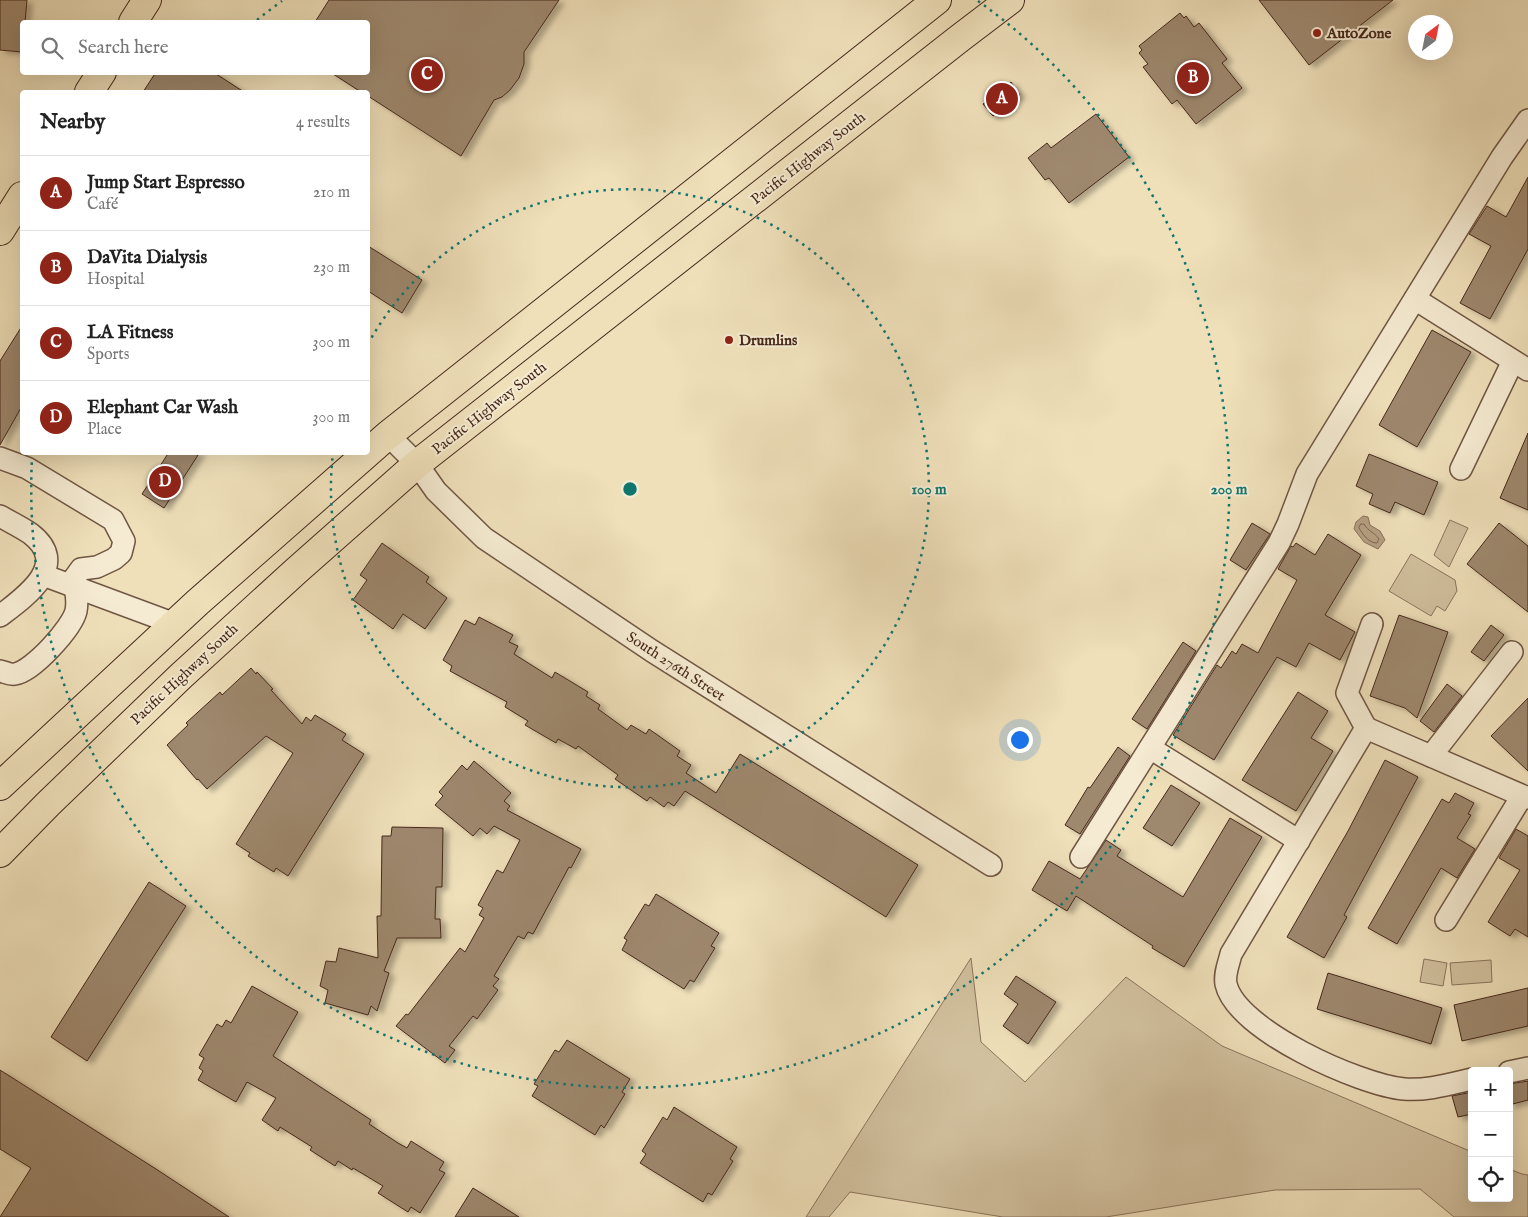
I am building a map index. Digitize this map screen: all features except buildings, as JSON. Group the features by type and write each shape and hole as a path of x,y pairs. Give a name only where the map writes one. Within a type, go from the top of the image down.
{"main road":[{"path":"134,20 147,0"},
{"path":"370,451 936,0"},
{"name":"Pacific Highway South","path":"0,853 38,813 181,676 417,464 1010,0"},
{"path":"90,90 100,75"},
{"path":"0,231 20,199"},
{"path":"0,786 175,624 365,455"}],"street":[{"path":"1081,858 1279,543 1307,474 1502,157 1528,120"},
{"path":"1415,299 1520,365 1462,469"},
{"name":"South 276th Street","path":"388,435 417,464 436,491 484,538 652,652 990,865"},
{"path":"0,458 28,468 113,520 124,541 122,553 114,559 97,567 81,569 73,580 77,603 76,612 59,638 35,663 13,675 0,670"},
{"path":"0,516 32,535 42,546 46,554 47,566 43,575 27,594 0,616"},
{"path":"43,575 175,624"},
{"path":"1372,624 1347,693 1366,728 1525,797 1446,920"},
{"path":"1431,756 1512,652"},
{"path":"1366,728 1231,954 1226,984 1232,998 1244,1012 1292,1047 1348,1075 1380,1085 1405,1089 1431,1087 1468,1080"},
{"path":"1150,748 1299,841"},
{"path":"1513,1071 1528,1068"}],"shaded area":[{"path":"1450,520 1468,528 1449,567 1434,555"},
{"path":"1411,554 1455,580 1457,591 1445,611 1437,606 1431,616 1389,591"},
{"path":"971,958 981,1042 1025,1082 1126,977 1222,1046 1468,1150 1468,1202 1513,1202 1513,1171 1528,1175 1528,1217 1454,1217 1420,1189 1275,1190 1106,1217 1003,1217 850,1192 829,1217 806,1217"},
{"path":"1424,959 1447,963 1443,986 1420,982"},
{"path":"1491,960 1492,982 1452,985 1450,963"}],"water":[{"path":"1363,516 1368,517 1370,525 1380,531 1385,540 1378,549 1364,542 1354,529 1356,522"}],"place":[{"name":"AutoZone","path":"1317,33"},
{"name":"LA Fitness","path":"427,75"},
{"name":"DaVita Dialysis","path":"1193,78"},
{"name":"Jump Start Espresso","path":"1002,99"},
{"name":"Drumlins","path":"729,340"},
{"name":"Elephant Car Wash","path":"165,482"}]}
